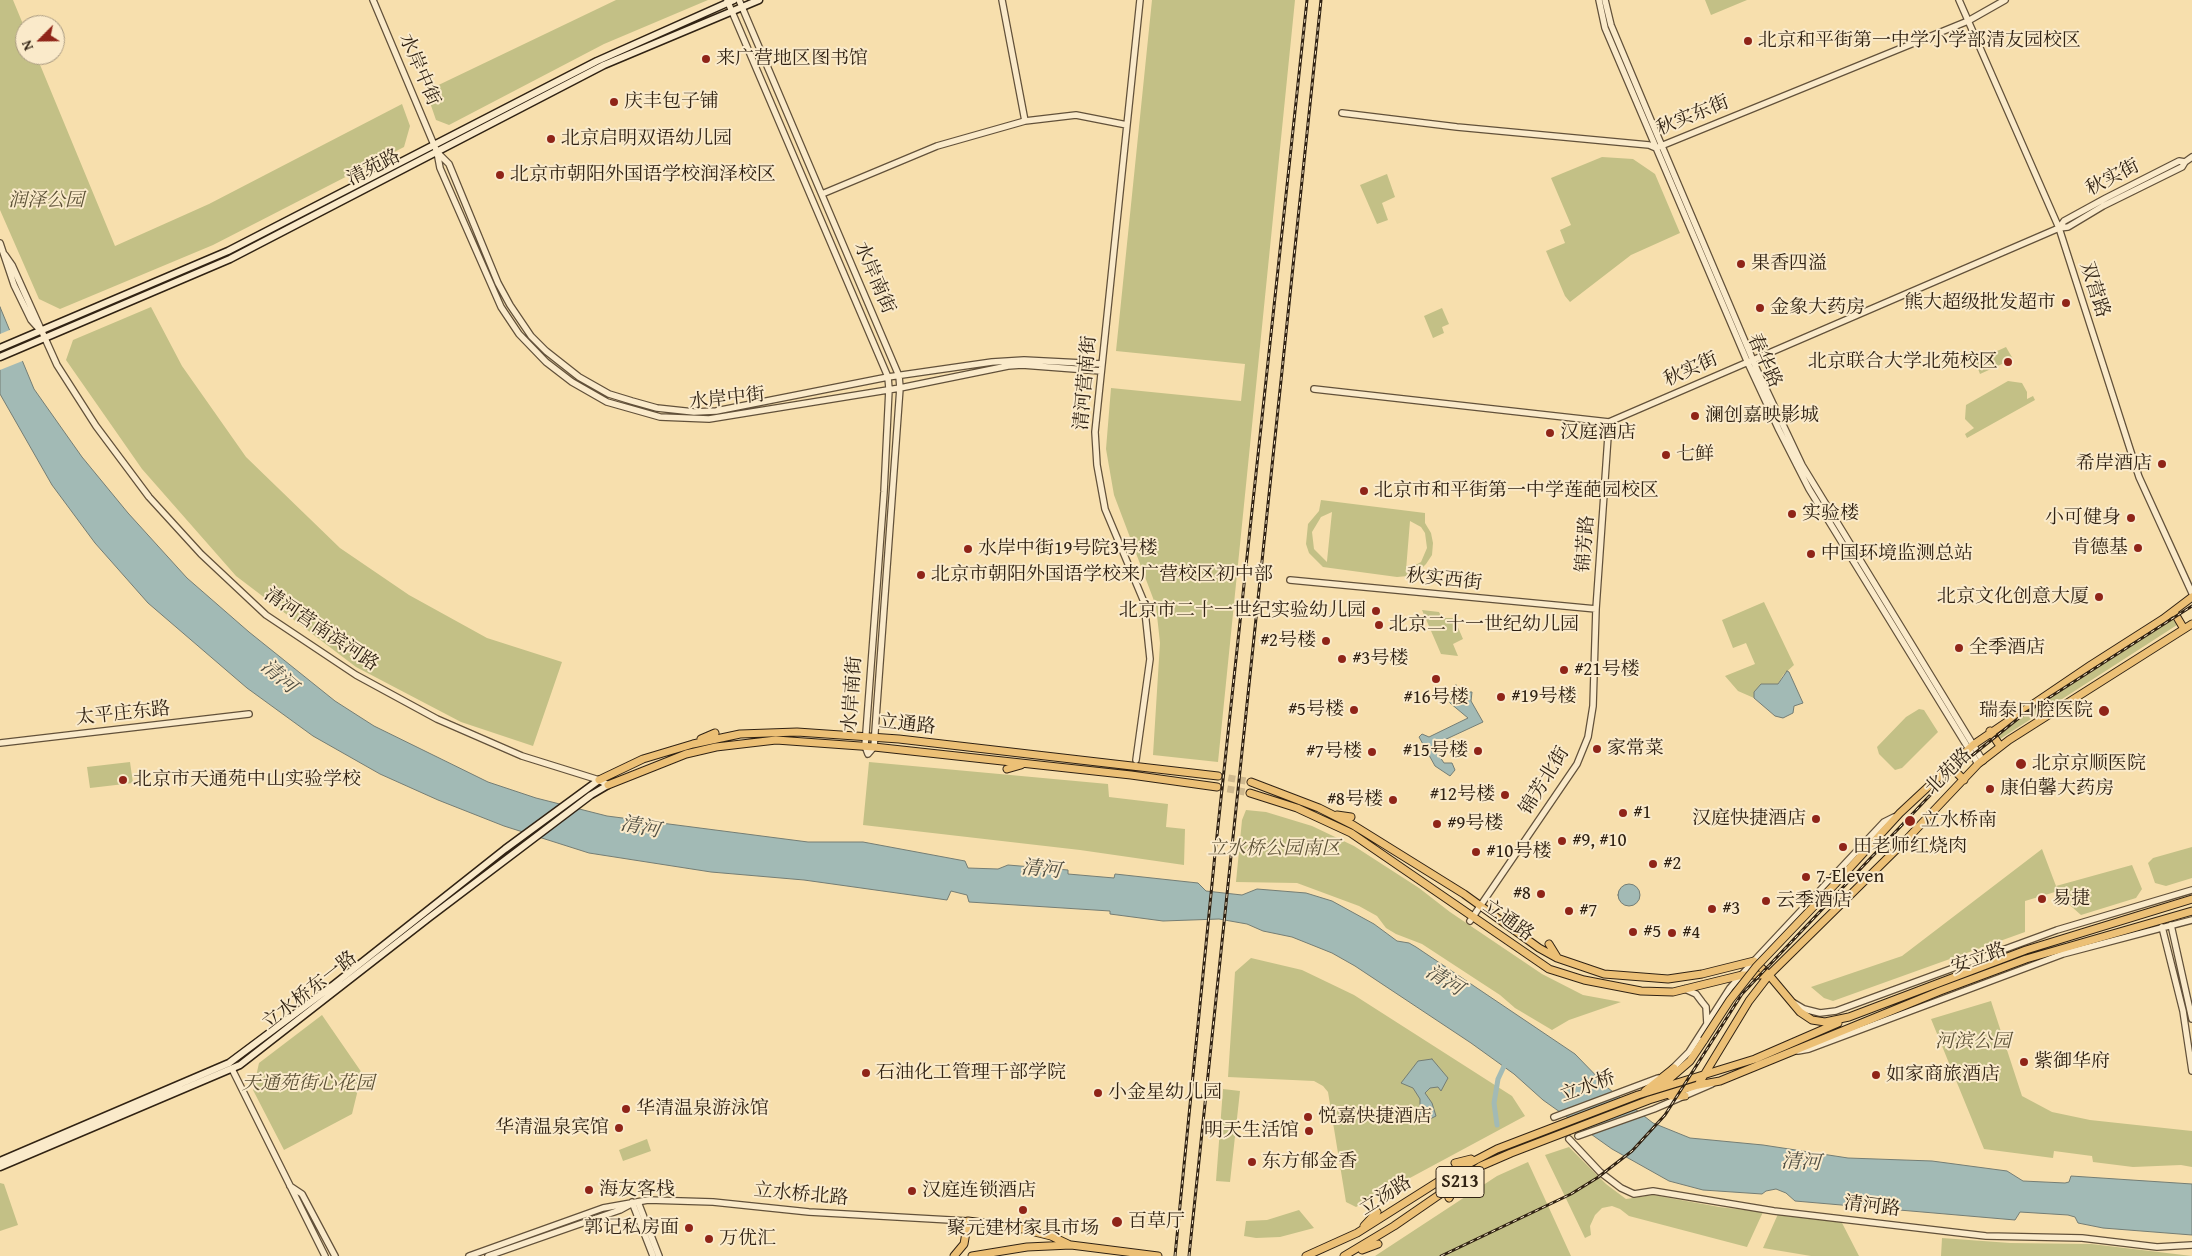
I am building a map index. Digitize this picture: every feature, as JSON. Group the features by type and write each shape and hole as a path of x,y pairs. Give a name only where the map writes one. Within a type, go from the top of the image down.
{"main road":[{"name":"清苑路","path":"0,357 230,259 604,65 732,11 741,3 759,0"},
{"name":"清苑路","path":"0,348 228,251 597,61 730,1"},
{"name":"北苑路","path":"1659,1093 1683,1069 1730,1000 1756,967 1900,813 1949,765 1990,731 2174,612 2192,597"},
{"path":"2174,612 2184,629"},
{"name":"北苑路","path":"1698,1085 1701,1077 1749,1001 1769,975 1907,839 1980,762 2000,746 2192,624"},
{"path":"1990,731 2000,746"},
{"name":"立通路","path":"599,780 643,759 687,746 724,737 770,732 866,737 1218,776"},
{"path":"687,746 715,733"},
{"name":"立通路","path":"608,785 661,762 716,747 776,740 865,746 1217,787"},
{"path":"963,740 974,748"},
{"path":"1007,769 1026,764"},
{"path":"1949,765 1964,780"},
{"name":"立水桥东一路","path":"0,1161 229,1063 332,986 505,849 599,780"},
{"name":"立通路","path":"1251,782 1332,814 1360,830 1481,906 1539,948 1557,958 1604,974 1668,979 1702,974 1754,960"},
{"name":"立水桥东一路","path":"0,1167 232,1069 591,795 608,785"},
{"name":"立通路","path":"1250,793 1297,808 1351,833 1472,919 1548,969 1584,980 1641,992 1685,989 1742,975 1769,975"},
{"path":"1332,814 1351,817"},
{"name":"安立路","path":"1649,1100 1659,1093 1755,1058 1850,1017 2026,950 2192,899"},
{"name":"安立路","path":"1638,1095 1659,1093 1720,1081 1940,991 2026,959 2192,911"},
{"path":"1548,944 1557,958"},
{"name":"安立路","path":"1754,960 1800,1012 1812,1020 1825,1022 1850,1017"},
{"path":"1638,1095 1674,1068"},
{"path":"1659,1093 1685,1096"},
{"name":"立水桥","path":"1563,1123 1638,1095"},
{"name":"立水桥","path":"1570,1129 1649,1100"},
{"name":"立汤路","path":"1306,1256 1357,1233 1479,1157 1563,1123"},
{"name":"立汤路","path":"1344,1256 1488,1163 1570,1129"},
{"path":"1455,1162 1479,1157"},
{"path":"1449,1198 1456,1185"},
{"path":"1357,1233 1377,1212"},
{"path":"954,1256 964,1244 968,1221 1014,1227 1051,1236 1071,1245"},
{"path":"1344,1256 1378,1244"},
{"path":"972,1256 1027,1247 1071,1245 1158,1256"}],"street":[{"name":"水岸中街","path":"373,0 434,144 440,168 495,296 520,334 546,362 572,382 607,402 660,417 709,419 900,388 1015,365 1101,371"},
{"path":"1002,0 1025,121"},
{"name":"清河营南街","path":"1136,760 1150,659 1144,602 1105,509 1099,480 1095,432 1140,0"},
{"name":"春华路","path":"1599,0 1605,28 1659,147 1750,360 1809,489 1980,762"},
{"name":"春华路","path":"1605,0 1611,25 1659,147"},
{"name":"双营路","path":"1959,0 2059,228 2139,476 2192,593"},
{"name":"秋实东街","path":"1342,113 1457,127 1659,147 1968,21 2005,0"},
{"name":"水岸南街","path":"730,1 732,11 888,378 884,492 865,746"},
{"name":"水岸南街","path":"741,3 899,376 900,388 874,747"},
{"path":"822,194 937,146 1025,121 1076,114 1127,125"},
{"name":"水岸中街","path":"437,152 449,164 498,283 515,314 537,343 556,360 579,377 609,394 657,408 716,411 899,376 1007,360 1102,364"},
{"name":"秋实街","path":"1609,422 2059,228 2075,223 2103,206 2182,167 2192,157"},
{"name":"秋实街","path":"2059,228 2064,221 2179,161 2185,162"},
{"path":"2072,217 2075,223"},
{"path":"0,243 12,265 40,330"},
{"name":"清河营南滨河路","path":"40,330 56,365 96,426 150,497 201,554 266,615 356,675 437,719 522,756 599,780 608,785"},
{"path":"1314,389 1609,422"},
{"name":"锦芳路","path":"1596,609 1609,422"},
{"name":"秋实西街","path":"1290,580 1596,609"},
{"name":"锦芳北街","path":"1472,919 1577,764 1588,737 1593,706 1596,609"},
{"name":"太平庄东路","path":"0,743 249,714"},
{"name":"北苑路","path":"1634,1087 1654,1080 1674,1068 1689,1052 1730,988 1754,960 1884,822 1900,813"},
{"name":"安立路","path":"1792,1001 1804,1009 1820,1013 1836,1011 2049,933 2192,890"},
{"name":"安立路","path":"1784,1054 1810,1050 2063,954 2192,920"},
{"path":"2171,925 2192,1019"},
{"path":"2162,927 2183,1011 2192,1071"},
{"path":"1685,989 1696,994 1706,1007 1707,1024"},
{"path":"232,1069 325,1256"},
{"name":"安立路","path":"1578,1136 1654,1109 1720,1081"},
{"name":"立水桥","path":"1554,1117 1634,1087"},
{"name":"清河路","path":"1569,1139 1600,1172 1621,1188 1634,1194 1653,1191 1669,1192 1774,1211 1986,1236 2082,1238 2157,1248 2192,1245"},
{"path":"290,1186 302,1194 334,1256"},
{"name":"立水桥北路","path":"469,1256 603,1208 635,1202 693,1201 809,1212 968,1221"},
{"path":"635,1202 653,1256"},
{"path":"635,1202 659,1256"},
{"name":"立水桥北路","path":"488,1256 620,1210 635,1202"}],"green space":[{"name":"润泽公园","path":"0,0 13,0 19,15 15,15 15,65 40,65 115,246 209,204 402,104 410,126 404,147 213,245 60,309 39,299 0,210"},
{"path":"616,0 708,0 604,44 449,125 436,120 426,91"},
{"path":"1152,0 1295,0 1218,762 1153,755 1160,643 1156,606 1114,495 1106,449 1111,388 1241,401 1245,364 1116,351"},
{"path":"1705,0 1747,0 1711,15"},
{"path":"1602,157 1633,159 1655,174 1680,233 1631,255 1570,302 1565,296 1546,251 1565,243 1560,230 1571,225 1551,178"},
{"path":"1387,174 1395,197 1382,203 1388,220 1377,224 1360,185"},
{"path":"151,307 182,366 246,457 340,548 409,595 487,638 562,662 533,746 461,722 356,667 236,576 142,469 66,360 73,340"},
{"path":"1442,308 1449,324 1442,327 1444,333 1433,338 1424,316"},
{"path":"2006,347 2013,359 1980,374 1975,361"},
{"path":"2008,381 2022,383 2027,392 2027,399 2033,396 2035,400 1967,438 1965,434 1974,428 1965,419 1966,405"},
{"path":"1321,500 1425,513 1425,523 1431,533 1433,543 1432,555 1418,572 1408,576 1397,577 1323,567 1309,553 1306,544 1308,524 1319,511","holes":["1332,512 1327,561 1327,562 1314,549 1312,532 1321,517","1410,521 1421,527 1425,533 1427,548 1421,562 1406,570"]},
{"path":"1764,602 1794,665 1783,675 1778,684 1754,692 1754,698 1738,691 1725,676 1755,664 1746,643 1733,648 1722,620"},
{"path":"1422,610 1439,612 1442,618 1454,618 1463,639 1453,644 1458,656 1441,654"},
{"path":"2172,618 2177,625 2000,739 1997,737 1996,732 2036,704"},
{"path":"1919,709 1924,710 1938,732 1902,768 1895,770 1879,754 1877,747 1906,717"},
{"path":"130,762 133,783 90,788 87,767"},
{"path":"869,762 1108,784 1109,797 1168,804 1166,827 1185,829 1184,865 1080,850 863,825"},
{"name":"立水桥公园南区","path":"1246,810 1266,812 1312,826 1354,846 1419,888 1450,912 1542,974 1583,995 1621,1002 1569,1020 1552,1030 1515,1008 1500,995 1422,944 1386,928 1377,916 1359,906 1297,883 1236,882 1242,820"},
{"path":"2192,847 2192,878 2166,886 2155,883 2148,863 2153,858"},
{"path":"2042,849 2056,886 2132,865 2142,889 2136,898 2081,915 2055,892 2025,901 2025,932 1833,1001 1824,998 1811,987 1902,956"},
{"path":"1251,958 1302,970 1354,995 1512,1096 1525,1116 1356,1207 1346,1202 1328,1092 1323,1086 1314,1081 1228,1077 1235,972"},
{"name":"河滨公园","path":"1991,1001 2022,1096 2052,1112 2090,1120 2192,1131 2192,1167 2181,1165 2133,1167 2093,1162 2092,1156 2054,1151 2053,1158 1984,1149 1931,1019"},
{"name":"天通苑街心花园","path":"322,1015 362,1073 352,1114 284,1150 253,1090 259,1063"},
{"path":"1223,1089 1240,1091 1230,1182 1216,1181"},
{"path":"647,1139 651,1151 623,1161 619,1150"},
{"path":"1569,1147 1606,1184 1626,1199 1653,1195 1719,1207 1763,1212 1747,1247 1629,1216 1612,1206 1602,1208 1595,1215 1590,1226 1591,1235 1585,1238 1545,1155"},
{"path":"1528,1162 1571,1256 1375,1256 1497,1176"},
{"path":"0,1183 4,1184 18,1225 0,1231"},
{"path":"1299,1210 1314,1228 1280,1237 1256,1238 1244,1236 1246,1221 1267,1220"},
{"path":"1778,1214 1841,1221 1859,1256 1811,1256 1763,1248"},
{"path":"1942,1238 2010,1243 2091,1244 2192,1256 1941,1256"}],"water":[{"name":"清河","path":"0,307 34,389 82,457 128,513 187,578 249,632 335,701 374,726 488,782 536,798 607,816 808,842 863,842 965,861 968,868 998,869 1008,865 1068,870 1068,874 1114,878 1115,874 1198,883 1206,891 1242,895 1257,889 1306,893 1332,901 1374,924 1397,941 1409,943 1416,947 1575,1054 1608,1088 1653,1123 1690,1138 1763,1145 1848,1158 1932,1161 2007,1171 2023,1181 2065,1183 2069,1182 2071,1176 2192,1184 2192,1235 2103,1228 2078,1223 2075,1217 2068,1215 2020,1212 2015,1220 1795,1201 1786,1193 1776,1189 1762,1194 1703,1190 1669,1181 1612,1149 1543,1100 1514,1074 1471,1043 1355,966 1332,953 1292,937 1263,931 1247,924 1219,919 1163,921 1110,914 1110,911 969,902 967,895 951,891 947,900 804,880 711,872 589,853 504,826 438,800 380,774 313,736 247,688 148,603 95,543 52,485 0,394"},
{"path":"1787,671 1803,703 1794,706 1793,713 1783,718 1775,716 1754,698 1754,692 1761,684 1778,684"},
{"path":"1456,685 1461,692 1472,692 1471,701 1483,722 1440,742 1440,757 1444,763 1452,763 1455,770 1450,776 1435,766 1419,737 1422,734 1429,737 1468,718 1450,703 1449,699"},
{"path":"1629,884 1637,887 1640,895 1637,903 1629,906 1621,903 1618,895 1621,887"},
{"path":"1432,1059 1448,1078 1441,1091 1438,1087 1430,1088 1425,1093 1432,1103 1436,1116 1420,1124 1420,1099 1413,1088 1401,1083 1418,1061"}],"pier":[{"path":"12,329 25,360 0,370 0,334"}],"waterway":[{"path":"1497,1125 1494,1103 1498,1079 1506,1062"}],"tunnel":[{"path":"1218,776 1251,782"},
{"path":"1217,787 1250,793"}],"railway":[{"path":"1175,1256 1215,854 1307,0"},
{"path":"1189,1256 1321,0"},
{"path":"1441,1256 1571,1194 1597,1178 1632,1151 1665,1115 1742,994 1954,770 2025,713 2192,606"}],"place":[{"name":"北京和平街第一中学小学部清友园校区","path":"1748,41"},
{"name":"来广营地区图书馆","path":"706,59"},
{"name":"庆丰包子铺","path":"614,102"},
{"name":"北京启明双语幼儿园","path":"551,139"},
{"name":"北京市朝阳外国语学校润泽校区","path":"500,175"},
{"name":"果香四溢","path":"1741,264"},
{"name":"熊大超级批发超市","path":"2066,303"},
{"name":"金象大药房","path":"1760,308"},
{"name":"北京联合大学北苑校区","path":"2008,362"},
{"name":"澜创嘉映影城","path":"1695,416"},
{"name":"汉庭酒店","path":"1550,433"},
{"name":"七鲜","path":"1666,455"},
{"name":"希岸酒店","path":"2162,464"},
{"name":"北京市和平街第一中学莲葩园校区","path":"1364,491"},
{"name":"实验楼","path":"1792,514"},
{"name":"小可健身","path":"2131,518"},
{"name":"肯德基","path":"2138,548"},
{"name":"水岸中街19号院3号楼","path":"968,549"},
{"name":"中国环境监测总站","path":"1811,554"},
{"name":"北京市朝阳外国语学校来广营校区初中部","path":"921,575"},
{"name":"北京文化创意大厦","path":"2099,597"},
{"name":"北京市二十一世纪实验幼儿园","path":"1376,611"},
{"name":"北京二十一世纪幼儿园","path":"1379,625"},
{"name":"#2号楼","path":"1326,641"},
{"name":"全季酒店","path":"1959,648"},
{"name":"#3号楼","path":"1342,659"},
{"name":"#21号楼","path":"1564,670"},
{"name":"#16号楼","path":"1436,679"},
{"name":"#19号楼","path":"1501,697"},
{"name":"#5号楼","path":"1354,710"},
{"name":"瑞泰口腔医院","path":"2104,711"},
{"name":"家常菜","path":"1597,749"},
{"name":"#15号楼","path":"1478,751"},
{"name":"#7号楼","path":"1372,752"},
{"name":"北京京顺医院","path":"2021,764"},
{"name":"北京市天通苑中山实验学校","path":"123,780"},
{"name":"康伯馨大药房","path":"1990,789"},
{"name":"#12号楼","path":"1505,795"},
{"name":"#8号楼","path":"1393,800"},
{"name":"#1","path":"1623,813"},
{"name":"汉庭快捷酒店","path":"1816,819"},
{"name":"立水桥南","path":"1910,821"},
{"name":"#9号楼","path":"1437,824"},
{"name":"#9, #10","path":"1562,841"},
{"name":"田老师红烧肉","path":"1843,847"},
{"name":"#10号楼","path":"1476,852"},
{"name":"#2","path":"1653,864"},
{"name":"7-Eleven","path":"1806,877"},
{"name":"#8","path":"1541,894"},
{"name":"易捷","path":"2042,899"},
{"name":"云季酒店","path":"1766,901"},
{"name":"#3","path":"1712,909"},
{"name":"#7","path":"1569,911"},
{"name":"#5","path":"1633,932"},
{"name":"#4","path":"1672,933"},
{"name":"紫御华府","path":"2024,1062"},
{"name":"石油化工管理干部学院","path":"866,1073"},
{"name":"如家商旅酒店","path":"1876,1075"},
{"name":"小金星幼儿园","path":"1098,1093"},
{"name":"华清温泉游泳馆","path":"626,1109"},
{"name":"悦嘉快捷酒店","path":"1308,1117"},
{"name":"华清温泉宾馆","path":"619,1128"},
{"name":"明天生活馆","path":"1309,1131"},
{"name":"东方郁金香","path":"1252,1162"},
{"name":"海友客栈","path":"589,1190"},
{"name":"汉庭连锁酒店","path":"912,1191"},
{"name":"聚元建材家具市场","path":"1023,1210"},
{"name":"百草厅","path":"1117,1222"},
{"name":"郭记私房面","path":"689,1228"},
{"name":"万优汇","path":"709,1239"}]}
